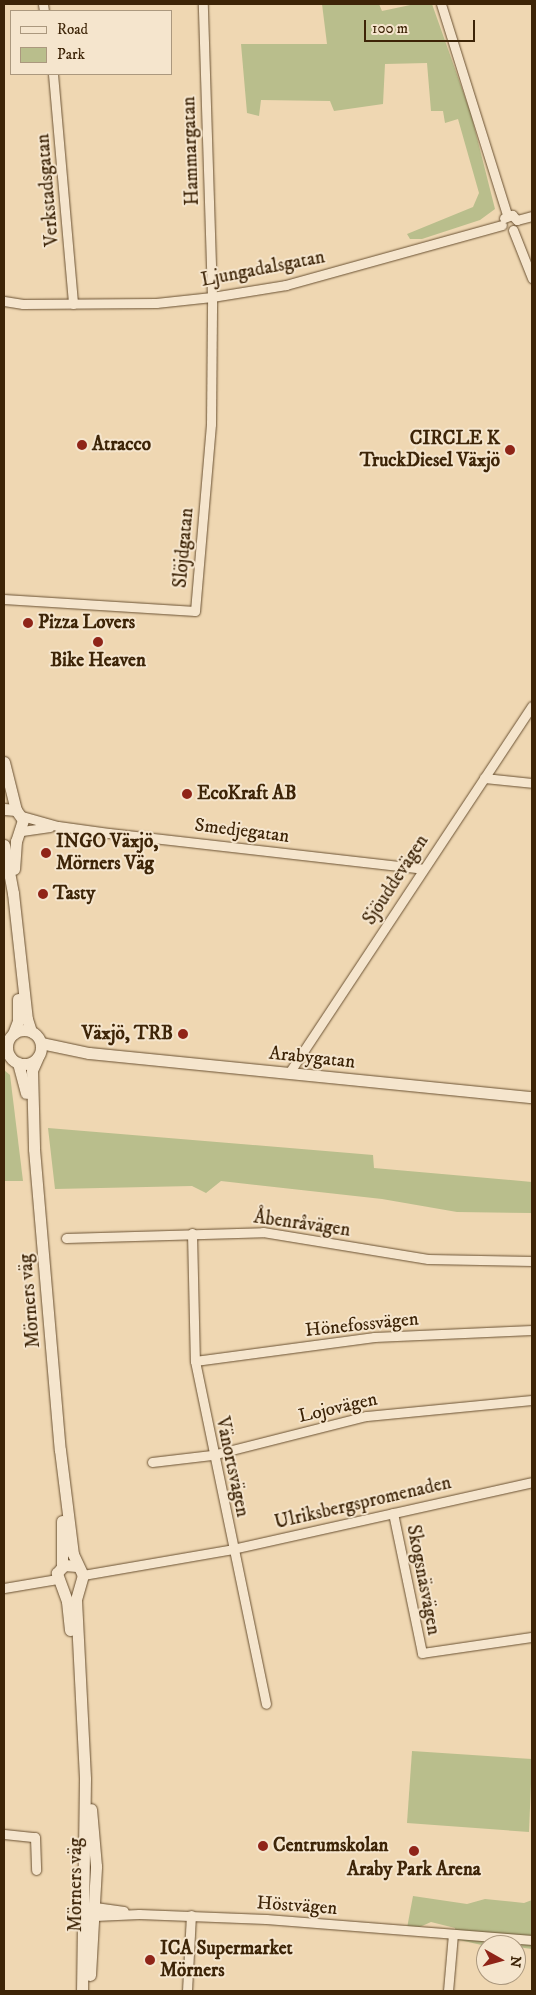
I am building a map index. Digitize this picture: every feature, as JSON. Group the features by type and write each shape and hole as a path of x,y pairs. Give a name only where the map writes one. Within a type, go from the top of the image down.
{"main road":[{"path":"4,762 19,813 21,833 14,856 13,893 17,945 18,1021 9,1037 6,1054 18,1064 26,1064 38,1058 41,1042 31,1031 17,945"},
{"path":"4,809 19,813"},
{"path":"4,839 21,833"},
{"path":"4,845 13,893"},
{"path":"9,1037 31,1031"},
{"name":"Arabygatan","path":"41,1042 89,1053 532,1097"},
{"name":"Arabygatan","path":"38,1058 89,1053"},
{"name":"Mörners väg","path":"34,1149 32,1070 38,1058"},
{"name":"Mörners väg","path":"18,1064 23,1072 34,1149 60,1450 73,1554 80,1570 76,1600 79,1702 85,1779 95,1844 95,1912 89,1991"},
{"name":"Mörners väg","path":"60,1450 62,1567"},
{"path":"78,1587 71,1590 59,1583 62,1567 80,1570"},
{"name":"Mörners väg","path":"59,1583 66,1601 79,1702"},
{"name":"Mörners väg","path":"82,1991 85,1779"}],"street":[{"name":"Hammargatan","path":"202,4 212,297"},
{"path":"440,4 507,215 502,225 506,230 513,230"},
{"name":"Verkstadsgatan","path":"53,75 73,304"},
{"path":"507,215 517,220 532,216"},
{"path":"517,220 513,230 532,278"},
{"name":"Ljungadalsgatan","path":"4,307 23,304 156,303 212,297 286,285 502,225"},
{"name":"Slöjdgatan","path":"4,599 195,611 211,424 212,297"},
{"name":"Ljungadalsgatan","path":"4,301 23,304"},
{"name":"Sjöuddevägen","path":"289,1074 532,706"},
{"path":"484,778 532,783"},
{"name":"Smedjegatan","path":"19,813 58,826 423,869"},
{"name":"Smedjegatan","path":"21,833 58,826"},
{"name":"Åbenråvägen","path":"66,1238 263,1232 428,1259 532,1261"},
{"name":"Vänortsvägen","path":"192,1233 195,1362 212,1455 266,1704"},
{"name":"Hönefossvägen","path":"195,1362 374,1336 532,1330"},
{"name":"Lojovägen","path":"152,1462 212,1455 366,1416 532,1400"},
{"name":"Ulriksbergspromenaden","path":"80,1570 233,1549 532,1482"},
{"name":"Skogsnäsvägen","path":"393,1513 422,1653 532,1637"},
{"path":"4,1588 59,1583"},
{"path":"4,1834 35,1836 36,1870"},
{"name":"Höstvägen","path":"95,1912 191,1916 532,1940"},
{"path":"187,1991 191,1916"},
{"path":"448,1991 453,1934"}],"green space":[{"path":"322,4 379,4 382,11 415,4 432,4 471,114 495,209 480,220 422,239 410,239 407,234 473,207 479,193 458,119 445,123 443,111 431,111 427,63 385,64 383,104 334,111 330,101 261,100 259,116 247,113 241,44 327,44"},
{"path":"4,1070 10,1075 23,1181 4,1181"},
{"path":"48,1128 373,1155 374,1168 532,1182 532,1213 457,1212 382,1199 221,1181 206,1193 192,1186 55,1189"},
{"path":"412,1751 532,1759 529,1832 407,1823"},
{"path":"413,1896 467,1904 485,1899 524,1903 532,1900 532,1949 526,1948 526,1935 476,1935 476,1944 455,1939 455,1928 431,1922 413,1930 407,1928"}],"place":[{"name":"Atracco","path":"82,445"},
{"name":"CIRCLE K TruckDiesel Växjö","path":"510,450"},
{"name":"Pizza Lovers","path":"28,623"},
{"name":"Bike Heaven","path":"98,642"},
{"name":"EcoKraft AB","path":"187,794"},
{"name":"INGO Växjö, Mörners Väg","path":"46,853"},
{"name":"Tasty","path":"43,894"},
{"name":"Växjö, TRB","path":"183,1034"},
{"name":"Centrumskolan","path":"263,1846"},
{"name":"Araby Park Arena","path":"414,1851"},
{"name":"ICA Supermarket Mörners","path":"150,1960"}]}
